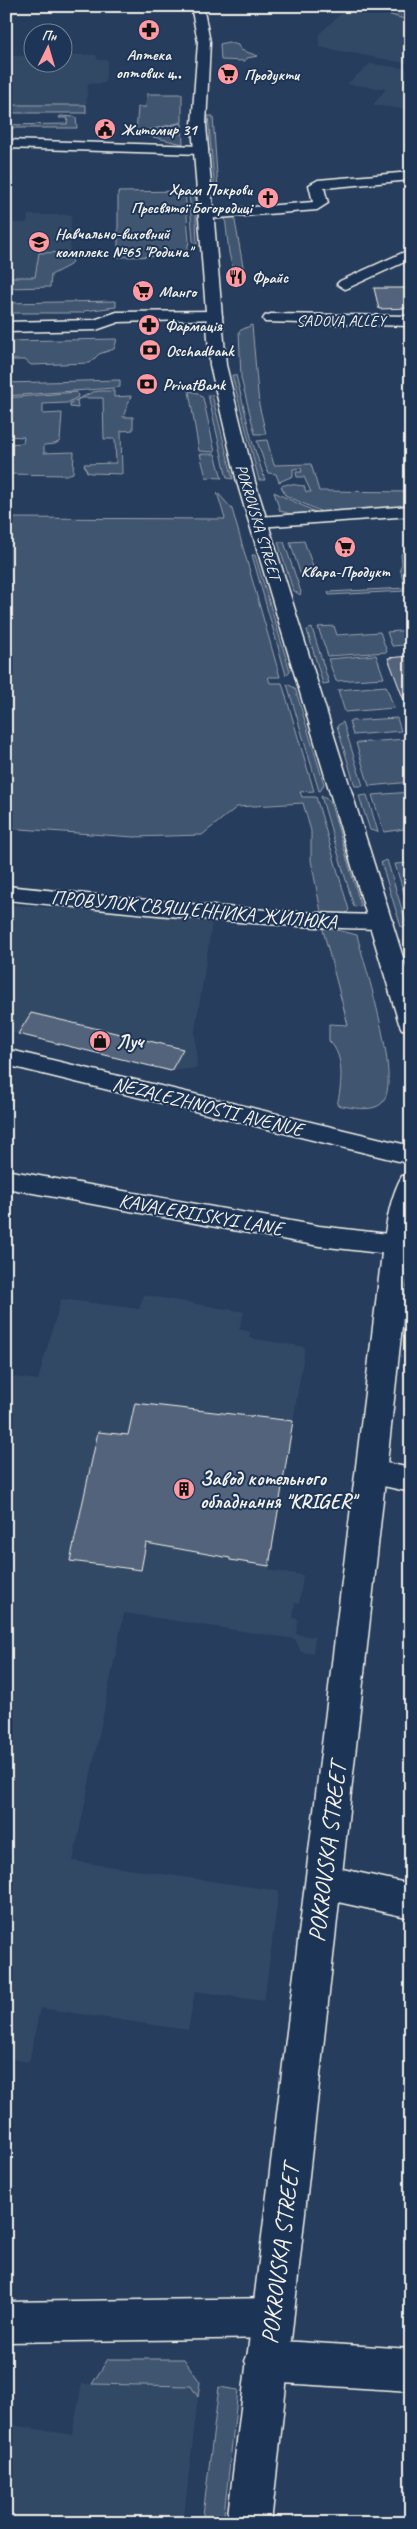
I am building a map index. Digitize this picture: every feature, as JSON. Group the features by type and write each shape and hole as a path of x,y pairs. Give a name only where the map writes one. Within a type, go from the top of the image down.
{"main road":[{"name":"POKROVSKA STREET","path":"197,6 204,42 199,103 201,150 218,365 226,410 381,922 407,996 411,1023"},
{"path":"358,6 366,6"},
{"path":"6,144 201,150"},
{"path":"206,215 316,206 321,203 316,186 318,184 411,176"},
{"path":"345,284 411,253"},
{"path":"6,327 96,325 118,317 214,316"},
{"name":"SADOVA ALLEY","path":"272,319 411,321"},
{"path":"259,522 411,511"},
{"name":"ПРОВУЛОК СВЯЩЕННИКА ЖИЛЮКА","path":"6,893 190,911 322,921 381,922"},
{"name":"NEZALEZHNOSTI AVENUE","path":"6,1057 411,1155"},
{"name":"KAVALERIISKYI LANE","path":"6,1179 319,1236 397,1245"},
{"name":"POKROVSKA STREET","path":"249,2523 266,2361 324,1882 397,1245 401,1215 411,1183"},
{"path":"371,1472 411,1480"},
{"path":"324,1882 411,1901"},
{"path":"6,2322 272,2318"},
{"path":"266,2361 411,2370"}],"shaded area":[{"path":"366,6 411,6 411,21 364,7"},
{"path":"348,7 367,9 411,21 411,64 319,47 319,34"},
{"path":"228,42 238,45 241,50 258,56 247,58 245,61 221,60 220,44"},
{"path":"72,55 96,55 98,60 108,60 105,83 88,84 86,105 9,105 13,89 6,88 6,56 22,56 22,72 72,72"},
{"path":"370,64 411,69 411,110 373,105 386,89 347,84"},
{"path":"147,94 182,94 182,122 136,133 138,107 146,107"},
{"path":"9,105 86,105 86,113 12,113 8,111"},
{"path":"60,116 76,117 77,128 6,128 6,125 67,124 68,118 59,118"},
{"path":"208,116 213,116 218,189 220,192 215,192"},
{"path":"182,123 183,144 140,134"},
{"path":"185,191 189,241 186,256 118,257 118,192"},
{"path":"189,191 195,191 197,244 193,241"},
{"name":"Навчально-виховний комплекс №65 \"Родина\"","path":"28,215 71,215 70,257 43,277 6,277 6,223 27,223"},
{"path":"234,215 244,272 234,272 229,253 225,216"},
{"path":"76,252 70,265 51,275 50,287 6,288 6,277 35,277 39,253"},
{"path":"116,301 116,307 84,311 83,313 6,313 6,303"},
{"path":"252,325 259,405 266,434 255,434 241,378 239,331"},
{"path":"117,339 114,349 99,354 90,363 31,365 25,360 8,360 6,365 6,341"},
{"path":"232,375 236,375 252,441 265,480 259,480"},
{"path":"120,380 120,387 114,388 6,396 6,383"},
{"path":"114,391 114,397 131,396 123,417 133,417 133,430 121,431 122,474 87,472 84,464 116,463 115,439 104,439 103,398 81,398 77,400 78,408 70,407 70,403 93,392"},
{"path":"189,391 198,393 203,398 215,452 199,451"},
{"path":"77,392 78,397 67,403 43,404 43,414 62,413 60,441 55,444 44,445 44,453 74,452 73,473 66,475 6,474 6,444 23,443 24,437 6,436 6,398"},
{"path":"208,395 212,395 233,479 227,478"},
{"path":"267,440 274,465 311,464 319,491 411,492 411,507 326,514 285,495 281,486 288,484 304,486 306,492 311,492 304,477 297,477 296,472 302,472 301,468 293,469 293,476 279,482 276,474 268,473 257,441"},
{"path":"200,454 215,454 222,478 206,477"},
{"path":"217,492 232,509 280,677 268,677 270,683 282,683 314,791 300,792 302,797 316,797 349,910 344,915 322,917 311,860 311,831 303,803 237,807 202,835 134,837 6,828 6,518 225,519"},
{"path":"274,492 322,515 298,516 280,511"},
{"path":"304,541 316,575 301,576 290,542"},
{"path":"278,542 284,542 301,592 300,595 293,590"},
{"path":"411,549 411,583 404,583 400,568 402,564 401,554"},
{"path":"252,555 255,555 290,671 286,675"},
{"path":"411,585 411,593 405,591 329,595 328,592 405,588 404,586"},
{"path":"334,626 337,635 380,632 387,652 328,656 318,627"},
{"path":"312,628 329,683 323,684 307,630"},
{"path":"411,630 411,632 406,633 411,648 411,656 407,656 404,645 392,646 387,632"},
{"path":"376,655 384,678 336,681 328,659"},
{"path":"287,684 295,688 324,784 319,791"},
{"path":"386,686 394,708 345,712 338,690"},
{"path":"397,718 401,731 353,735 349,721"},
{"path":"343,722 363,786 355,786 337,726"},
{"path":"405,739 411,757 411,782 369,786 356,743"},
{"path":"411,792 411,828 384,832 372,795"},
{"path":"367,795 378,832 370,830 359,796"},
{"path":"321,796 330,801 361,906 354,907"},
{"path":"387,860 407,926 401,927 381,862"},
{"path":"411,863 411,916 395,864"},
{"path":"6,905 213,917 195,1031 197,1068 171,1071 6,1031"},
{"path":"322,926 357,935 374,995 388,1072 387,1091 382,1103 372,1108 337,1105 341,1071 338,1054 329,1041 329,1024 348,1025"},
{"path":"144,1295 244,1312 239,1329 250,1332 249,1338 305,1347 269,1570 303,1575 299,1604 295,1603 293,1618 298,1619 296,1634 315,1637 313,1654 301,1652 295,1639 124,1613 73,1861 279,1891 264,2001 195,1991 188,2030 40,2008 29,2062 6,2058 6,1376 38,1380 61,1299 139,1309"},
{"path":"108,2359 184,2359 200,2382 198,2397 191,2386 92,2384"},
{"path":"82,2384 191,2386 198,2397 183,2523 6,2523 6,2424 72,2435"},
{"path":"219,2387 238,2390 223,2523 202,2523"}],"building":[{"path":"374,288 411,288 411,308 379,309"},
{"path":"411,656 411,714 409,714 388,658"},
{"name":"Луч","path":"31,1013 183,1049 171,1071 18,1034"},
{"name":"Завод котельного обладнання \"KRIGER\"","path":"135,1403 293,1421 269,1566 146,1543 141,1570 70,1561 98,1432 128,1435"}],"place":[{"name":"Аптека оптових ц‥","path":"149,30"},
{"name":"Продукти","path":"228,74"},
{"name":"Житомир 31","path":"105,129"},
{"name":"Храм Покрови Пресвятої Богородиці","path":"268,198"},
{"name":"Навчально-виховний комплекс №65 \"Родина\"","path":"39,242"},
{"name":"Фрайс","path":"236,277"},
{"name":"Манго","path":"143,291"},
{"name":"Фармація","path":"149,325"},
{"name":"Oschadbank","path":"150,350"},
{"name":"PrivatBank","path":"147,384"},
{"name":"Квара-Продукт","path":"345,547"},
{"name":"Луч","path":"100,1041"},
{"name":"Завод котельного обладнання \"KRIGER\"","path":"184,1489"}]}
